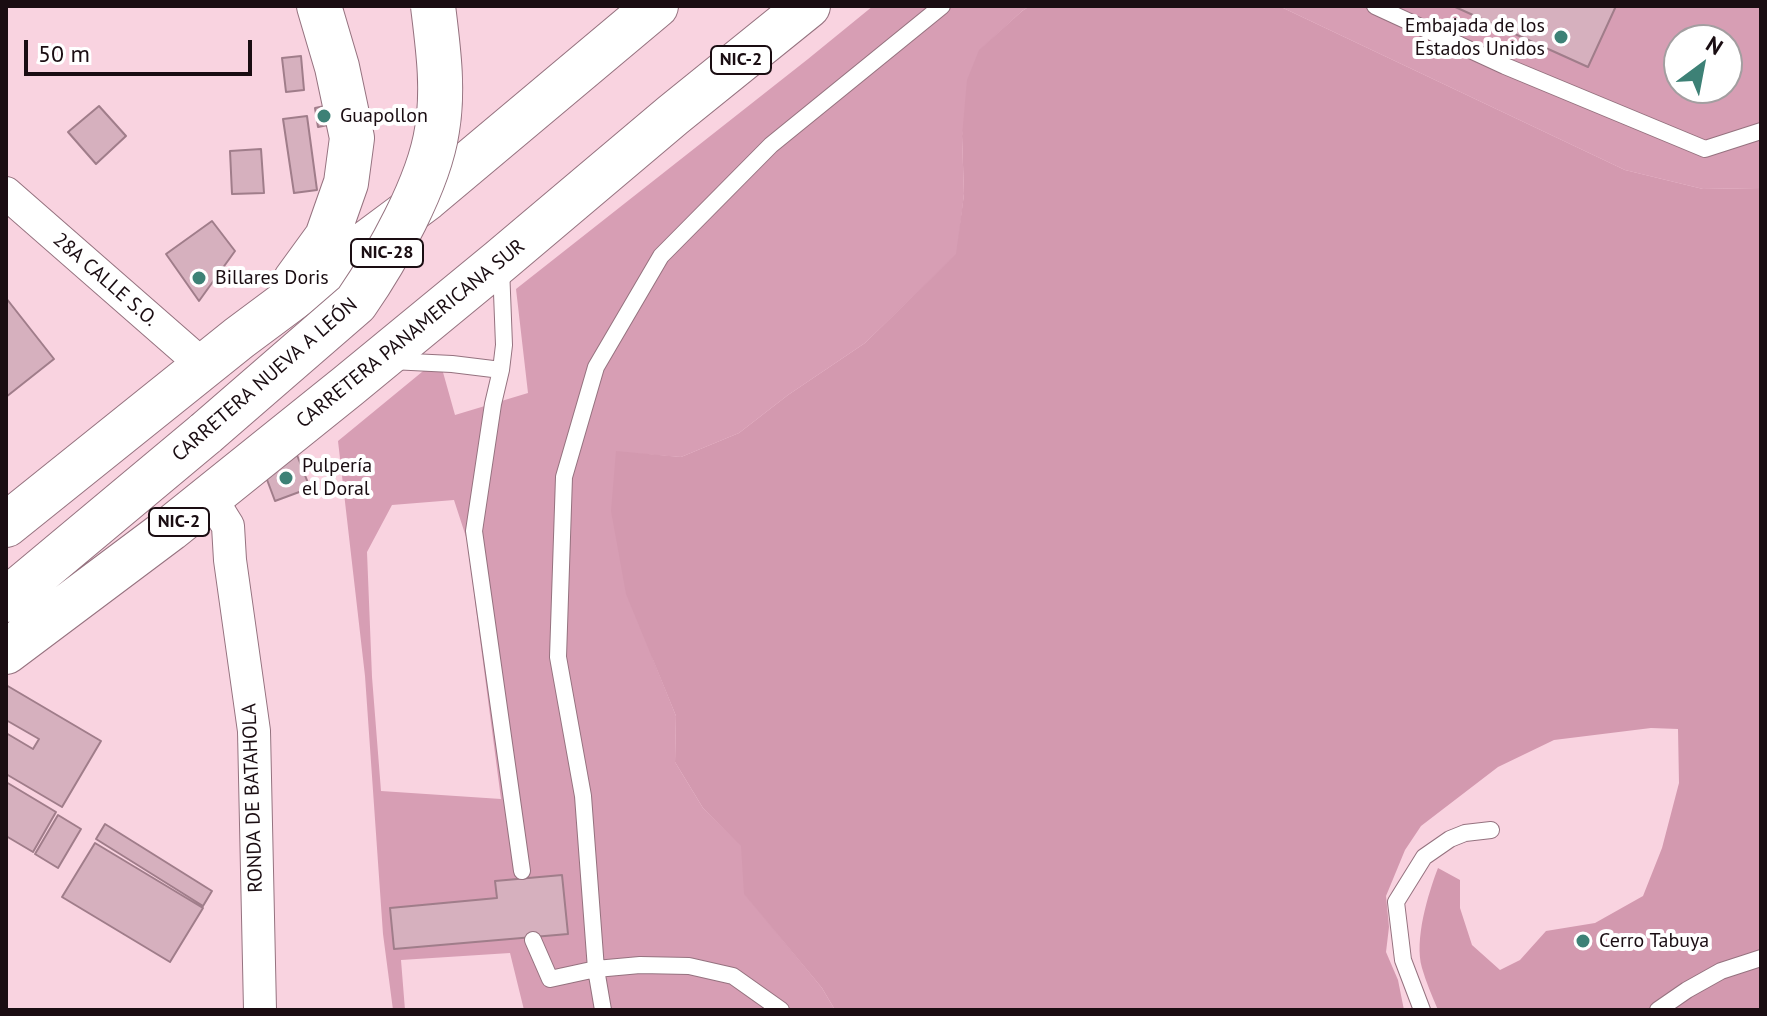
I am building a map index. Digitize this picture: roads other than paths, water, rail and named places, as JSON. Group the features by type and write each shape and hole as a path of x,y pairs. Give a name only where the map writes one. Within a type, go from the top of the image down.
{"highway":[{"name":"NIC-28","path":"239,338 296,280 327,237 346,183 352,138 337,67 319,6"},
{"name":"CARRETERA NUEVA A LEÓN","path":"6,600 356,303 405,219 427,167 437,130 440,66 433,6"},
{"path":"6,525 239,338 427,198 656,6"},
{"name":"CARRETERA PANAMERICANA SUR","path":"6,652 210,497 379,361 808,6"}],"street":[{"name":"28A CALLE S.O.","path":"6,193 205,367"},
{"name":"RONDA DE BATAHOLA","path":"210,497 228,526 254,731 260,1010"}],"lane":[{"path":"603,1010 596,969 583,796 558,657 564,477 596,367 661,256 771,145 942,6"},
{"path":"1375,6 1505,66 1705,149 1761,131"},
{"path":"500,261 504,345 474,531 522,871"},
{"path":"379,361 501,370"},
{"path":"1422,1010 1403,960 1396,902 1424,857 1450,839 1465,833 1491,830"},
{"path":"533,940 550,979 596,969 640,965 689,966 733,976 781,1010"},
{"path":"1658,1010 1721,971 1761,958"}],"place":[{"name":"Embajada de los Estados Unidos","path":"1561,37"},
{"name":"Guapollon","path":"324,116"},
{"name":"Billares Doris","path":"199,278"},
{"name":"Pulpería el Doral","path":"286,478"},
{"name":"Cerro Tabuya","path":"1583,941"}]}
